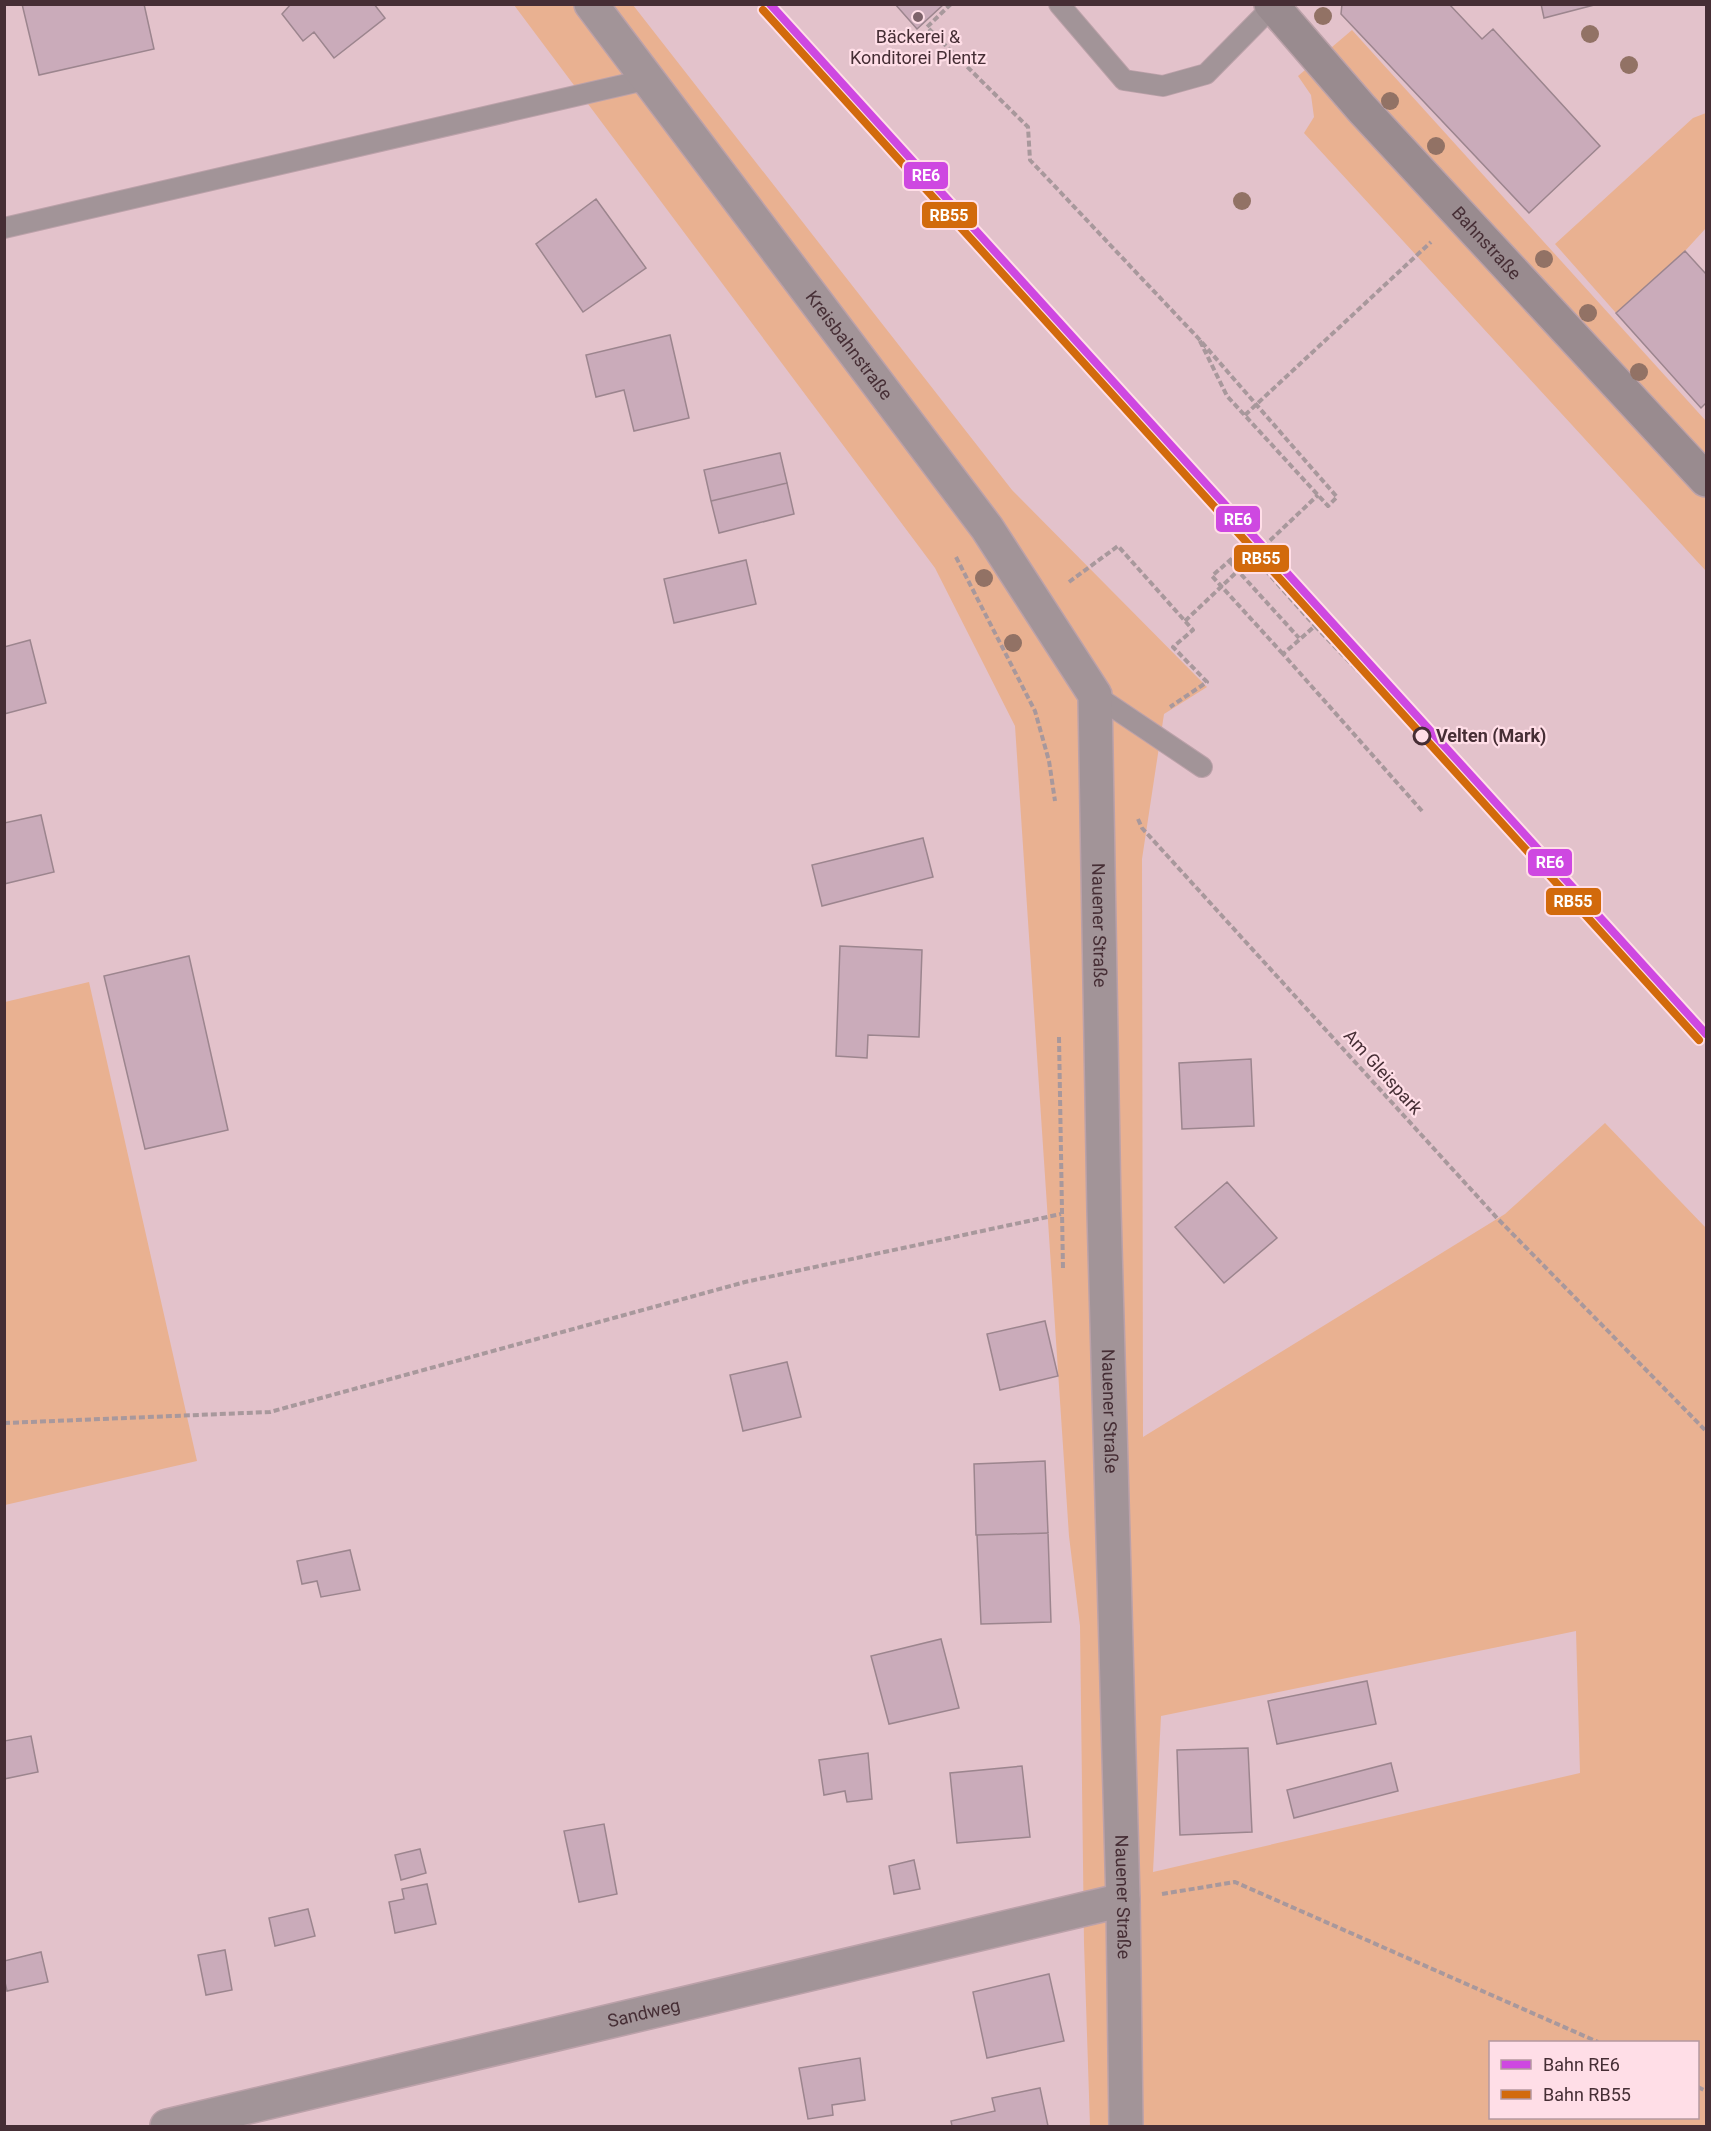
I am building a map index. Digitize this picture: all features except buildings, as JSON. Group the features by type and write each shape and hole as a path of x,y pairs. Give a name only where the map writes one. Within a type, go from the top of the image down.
{"street":[{"name":"Kreisbahnstraße","path":"591,4 987,528 1095,695"},
{"name":"Bahnstraße","path":"1272,5 1362,109 1707,480"},
{"name":"Nauener Straße","path":"1095,695 1104,1211 1123,1900 1126,2127"},
{"name":"Sandweg","path":"166,2127 1123,1900"}],"lane":[{"path":"1059,4 1124,80 1163,86 1206,74 1272,5"},
{"path":"4,228 649,79"},
{"path":"1095,695 1202,767"}],"path":[{"path":"951,4 927,27 1028,127 1030,160 1199,339 1338,497 1328,506 1227,396 1199,339"},
{"path":"1245,415 1461,215"},
{"path":"1185,621 1318,495"},
{"path":"1062,586 1118,546 1193,630 1173,647 1207,682 1164,711"},
{"path":"1422,811 1212,576 1245,547 1315,626 1459,776"},
{"path":"952,551 1035,711 1049,761 1056,807"},
{"path":"1229,561 1299,638"},
{"path":"1283,654 1315,626"},
{"name":"Am Gleispark","path":"1138,817 1142,828 1497,1218 1707,1431"},
{"path":"1058,1026 1063,1272"},
{"path":"4,1423 270,1412 745,1282 1061,1214 1104,1211"},
{"path":"1123,1900 1235,1882 1593,2041"}],"shaded area":[{"path":"514,5 633,5 1012,490 1207,687 1164,714 1142,859 1143,1437 1505,1214 1605,1123 1706,1228 1706,2126 1090,2126 1084,1943 1080,1626 1069,1536 1015,726 935,568","holes":["1576,1631 1580,1773 1153,1872 1161,1716"]},
{"path":"1352,30 1706,421 1706,571 1304,133 1314,117 1311,95 1298,76"},
{"path":"1706,113 1706,228 1685,251 1616,313 1555,244 1693,118"},
{"path":"89,982 197,1461 5,1505 5,1002"}],"rail line":[{"name":"RE6","path":"770,4 1706,1034"},
{"name":"RB55","path":"763,10 1699,1040"}],"place":[{"name":"Bäckerei & Konditorei Plentz","path":"918,17"},
{"name":"Velten (Mark)","path":"1422,736"}]}
